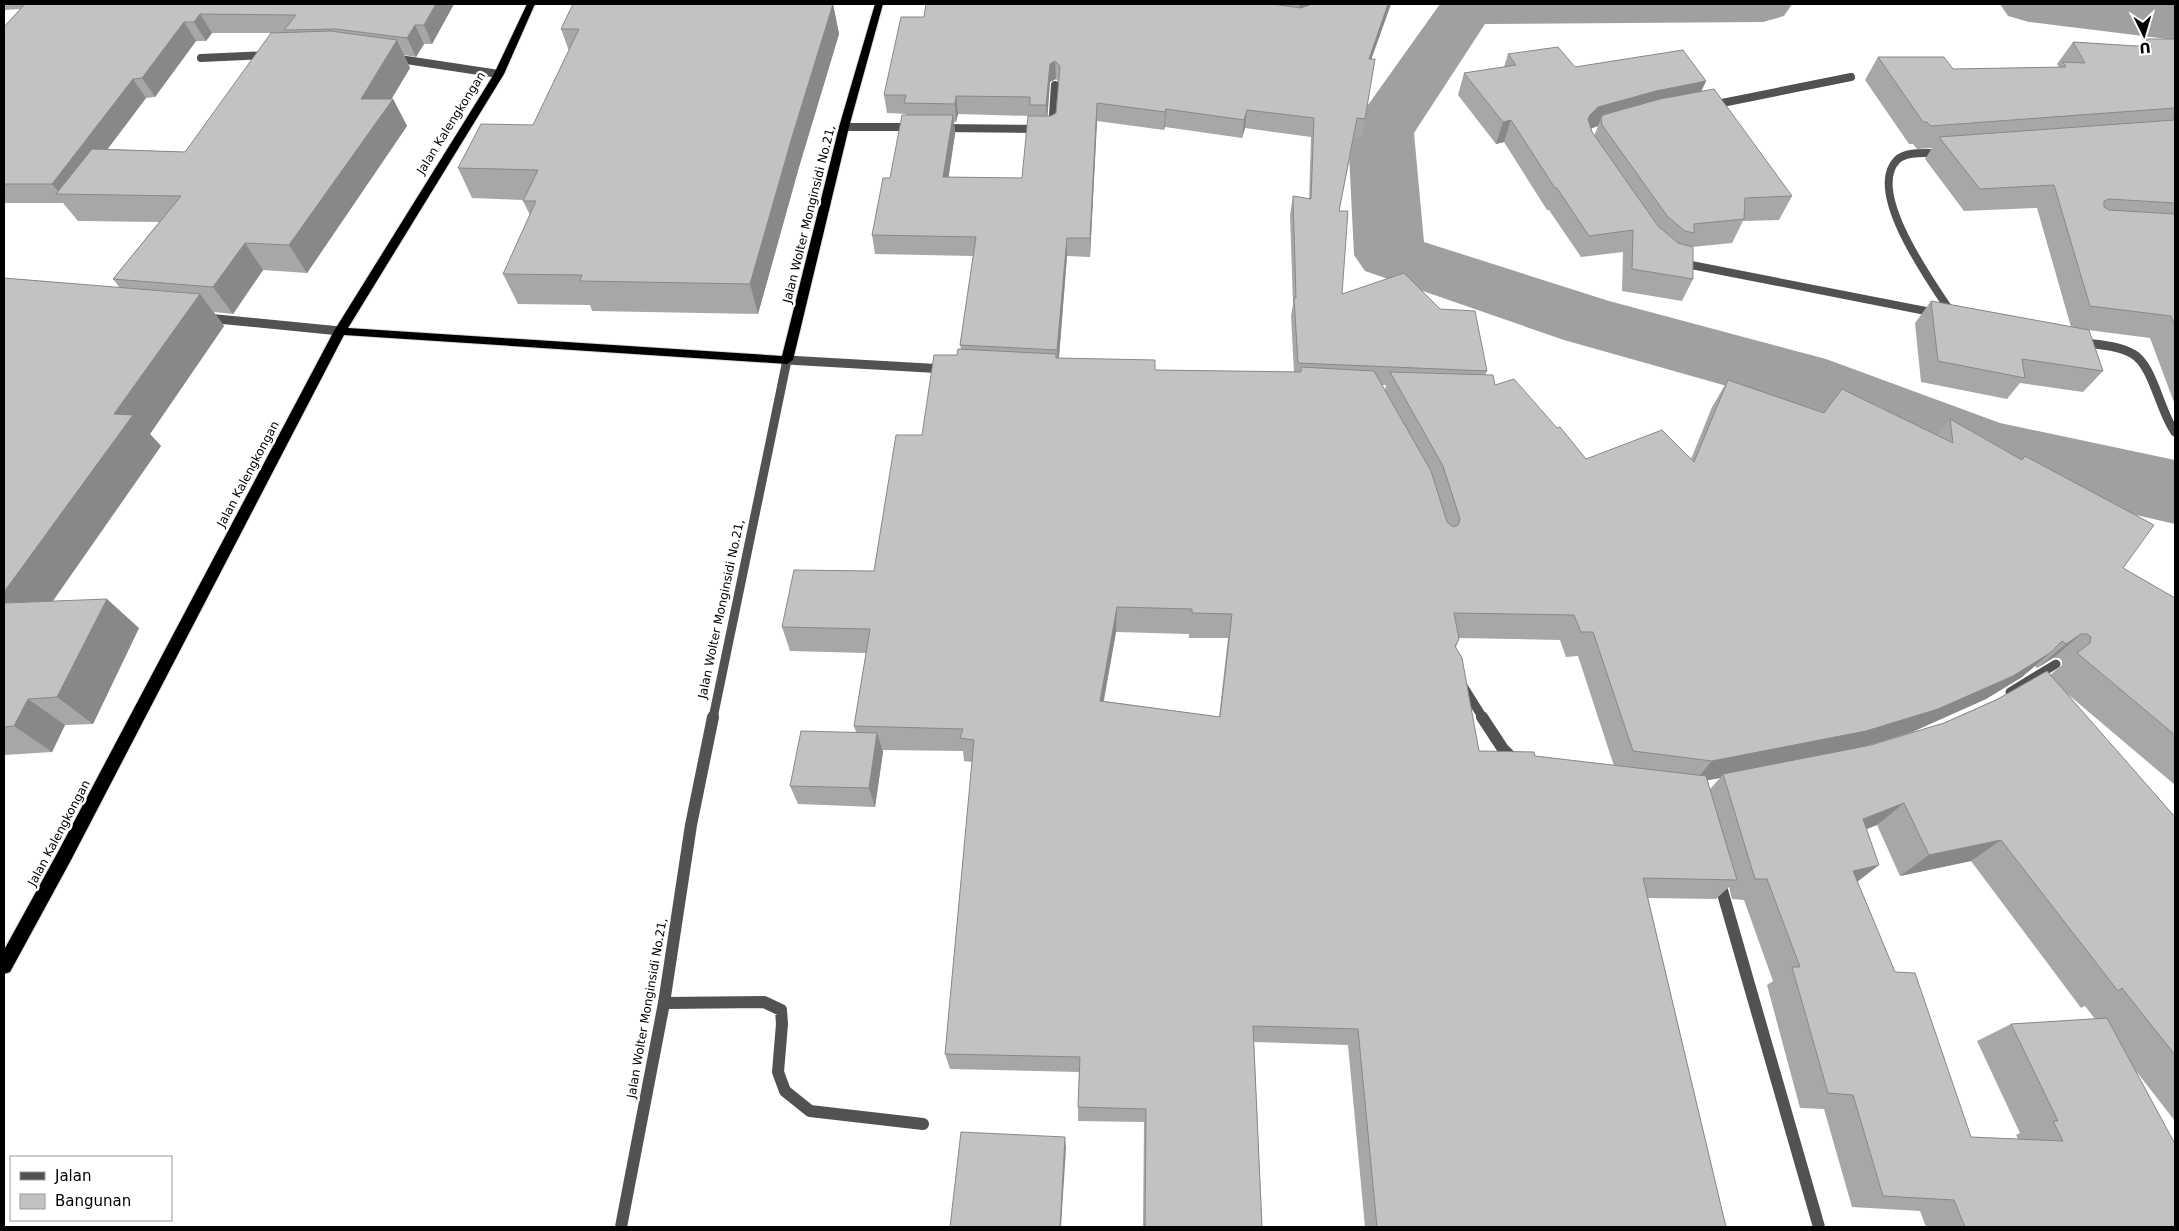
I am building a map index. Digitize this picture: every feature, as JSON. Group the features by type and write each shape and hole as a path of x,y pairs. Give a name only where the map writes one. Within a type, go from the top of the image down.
{"highway":[{"name":"Jalan Kalengkongan","path":"4,966 65,855 340,331 499,74 531,4"},
{"name":"Jalan Wolter Monginsidi No.21,","path":"786,360 844,127 879,4"},
{"path":"340,331 786,360"}],"street":[{"path":"201,58 277,54"},
{"path":"387,58 499,74"},
{"path":"1707,106 1852,78"},
{"path":"933,128 1052,129 1054,85"},
{"path":"844,127 923,128"},
{"path":"1671,260 1699,268 1958,317 1914,255 1891,205 1888,190 1889,173 1896,160 1908,155 1948,152"},
{"path":"201,318 340,331"},
{"path":"2067,340 2125,351 2136,355 2144,366 2169,424 2175,432"},
{"path":"786,360 954,369"},
{"name":"Jalan Wolter Monginsidi No.21,","path":"621,1227 664,1003 691,824 786,360"},
{"path":"1998,700 2056,664"},
{"path":"1457,677 1503,749 1517,763 1525,765"},
{"path":"1715,867 1819,1227"},
{"path":"664,1003 764,1002 781,1010 782,1024 778,1072 785,1091 810,1111 923,1124"}],"building":[{"path":"25,4 436,4 424,25 415,25 407,38 336,29 284,30 296,15 200,14 194,22 184,22 142,78 133,79 52,184 4,184 4,27"},
{"path":"573,4 833,4 792,137 750,284 580,281 582,275 503,274 536,201 523,201 538,170 458,168 481,124 533,125 579,29 561,29"},
{"path":"926,4 1272,4 1301,8 1312,4 1388,4 1369,59 1375,59 1365,119 1357,118 1339,211 1348,211 1342,294 1404,273 1440,309 1475,311 1487,371 1298,363 1294,298 1296,298 1293,196 1311,199 1314,118 1247,110 1244,120 1166,109 1165,112 1097,103 1090,238 1067,238 1057,350 960,345 976,237 872,235 883,178 890,178 902,115 953,115 943,177 1022,178 1028,116 1051,116 1056,113 1060,66 1055,61 1050,64 1046,105 1030,105 1030,97 956,96 955,104 904,103 906,95 884,95 901,17 924,17"},
{"path":"330,31 397,40 361,99 393,99 289,245 245,243 213,287 113,279 181,196 56,194 92,149 185,152 271,33"},
{"path":"2146,39 2175,39 2175,108 1931,126 1927,122 1923,122 1878,57 1944,57 1953,69 2066,67 2063,62 2085,63 2073,42 2152,47"},
{"path":"1558,47 1575,67 1683,50 1706,81 1656,91 1598,107 1588,119 1592,132 1658,226 1678,243 1693,247 1693,279 1632,269 1633,230 1589,236 1511,120 1503,122 1464,73 1516,65 1508,54"},
{"path":"1714,89 1792,196 1745,198 1744,219 1694,224 1694,233 1685,231 1668,217 1602,125 1601,118 1603,115 1660,99"},
{"path":"2175,120 2175,203 2109,199 2104,201 2104,207 2109,210 2175,214 2175,327 2171,316 2090,306 2054,185 1980,189 1939,137"},
{"path":"4,278 200,294 114,414 133,415 4,592"},
{"path":"1931,301 2089,330 2103,371 2022,359 2025,378 1938,361"},
{"path":"958,349 1056,354 1056,358 1155,360 1155,370 1301,372 1301,367 1374,371 1431,471 1447,522 1453,527 1458,525 1460,519 1443,466 1390,372 1493,375 1495,385 1514,379 1557,428 1560,427 1586,459 1662,430 1694,462 1728,380 1824,413 1842,389 1953,443 1950,419 2022,460 2025,456 2154,525 2123,568 2175,598 2175,735 2077,653 2090,643 2091,637 2087,634 2081,634 2066,644 2062,641 2050,653 2013,676 1938,709 1866,731 1712,761 1633,751 1593,632 1581,632 1574,615 1454,613 1459,639 1455,646 1462,658 1479,751 1534,752 1535,756 1706,776 1737,880 1643,878 1726,1227 1377,1227 1358,1029 1253,1026 1262,1227 1145,1227 1146,1109 1078,1107 1080,1057 945,1054 974,740 960,738 963,729 854,726 870,629 782,627 794,570 874,571 896,435 922,435 934,355 957,355","holes":["1117,607 1192,609 1192,613 1232,614 1220,717 1100,701"]},
{"path":"107,599 57,697 28,699 14,726 4,727 4,603"},
{"path":"2047,671 2175,817 2175,1055 2122,988 2118,991 2001,840 1929,855 1904,803 1863,819 1879,865 1853,871 1895,972 1915,973 1971,1137 2063,1141 2053,1121 2058,1121 2011,1024 2107,1018 2175,1144 2175,1227 1965,1227 1954,1200 1883,1196 1853,1095 1828,1093 1792,967 1800,967 1767,879 1755,879 1723,774 1871,745 1944,723 1996,700"},
{"path":"801,731 877,733 869,788 790,786"},
{"path":"961,1132 1065,1137 1060,1227 950,1227"}],"waterway":[{"path":"1763,4 1467,7 1381,133 1390,255 1590,322 1798,379 1989,451 2175,492"},
{"path":"2029,4 2175,22"}]}
